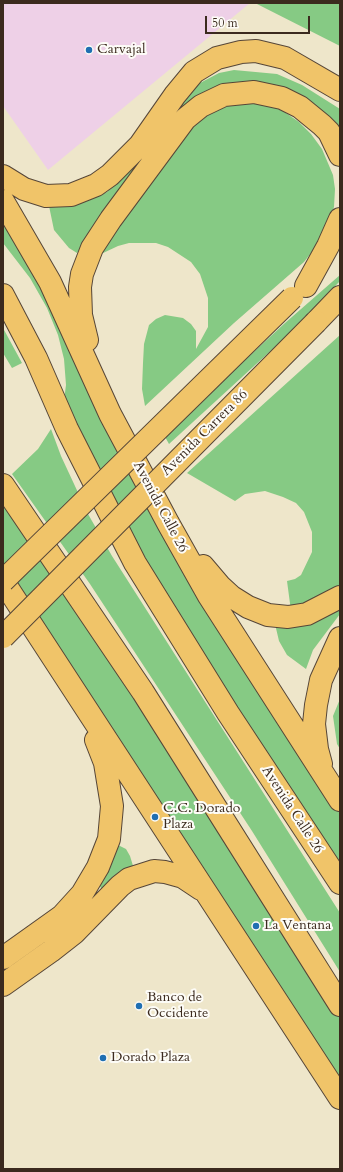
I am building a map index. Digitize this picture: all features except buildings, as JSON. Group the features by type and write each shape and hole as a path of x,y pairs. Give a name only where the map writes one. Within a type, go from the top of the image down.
{"main road":[{"path":"3,176 24,189 46,196 70,196 96,185 110,176 140,145 194,72 218,58 241,52 256,51 271,53 285,58 340,90"},
{"path":"110,414 80,315 82,274 92,248 111,219 185,119 201,106 224,95 254,92 282,98 300,107 330,132 340,155"},
{"name":"Avenida Calle 26","path":"3,200 50,282 110,414 209,596 340,800"},
{"path":"299,292 328,246 340,219"},
{"path":"340,256 299,292 6,587 340,1098"},
{"name":"Avenida Calle 26","path":"3,295 30,347 70,435 135,563 228,713 340,883"},
{"name":"Avenida Carrera 86","path":"3,637 339,300"},
{"path":"3,485 143,692 340,1005"},
{"path":"168,523 220,586 248,608 268,615 288,617 307,614 340,597"},
{"path":"325,777 317,749 314,724 316,705 321,680 340,638"},
{"path":"3,958 62,916 77,901 89,885 98,867 108,839 112,806 105,763 80,700"},
{"path":"3,985 74,933 129,879 154,871 165,872 183,877 206,892"}],"shaded area":[{"name":"Carvajal","path":"3,3 250,3 48,170 3,106"}],"green space":[{"path":"255,3 340,3 340,46"},
{"path":"234,70 277,74 302,85 340,109 340,141 286,92 170,118 186,95 200,83 219,73"},
{"path":"249,102 266,104 283,111 299,122 311,134 322,149 333,175 335,189 334,207 327,229 304,262 234,323 145,406 142,389 143,363 144,344 149,325 156,319 165,315 183,318 191,324 196,331 196,349 208,327 208,298 200,274 191,262 168,247 156,243 129,243 118,246 101,254 185,128 199,117 232,103"},
{"path":"143,159 77,253 69,248 54,230 49,206 71,205 87,201 107,192"},
{"path":"3,211 257,683 340,814 340,871 126,531 64,400 66,385 64,359 58,335 47,308 30,278 3,243"},
{"path":"340,275 340,281 289,334 169,444 164,435 285,323"},
{"path":"3,328 22,363 12,368 3,353"},
{"path":"340,335 340,592 291,611 287,581 295,579 301,575 312,552 312,532 304,512 296,503 265,491 245,494 235,501 187,473"},
{"path":"51,429 61,456 88,514 112,556 340,913 340,972 252,831 90,584 12,474 38,449"},
{"path":"3,499 75,599 340,1015 340,1088 40,623 3,563"},
{"path":"340,608 340,614 313,650 306,669 287,655 279,641 275,624 317,619"},
{"path":"340,699 340,749 337,744 333,716"},
{"path":"116,844 126,849 134,869 103,891 99,885"}],"place":[{"name":"Carvajal","path":"89,50"},
{"name":"C.C. Dorado Plaza","path":"155,817"},
{"name":"La Ventana","path":"256,926"},
{"name":"Banco de Occidente","path":"139,1006"},
{"name":"Dorado Plaza","path":"103,1058"}]}
